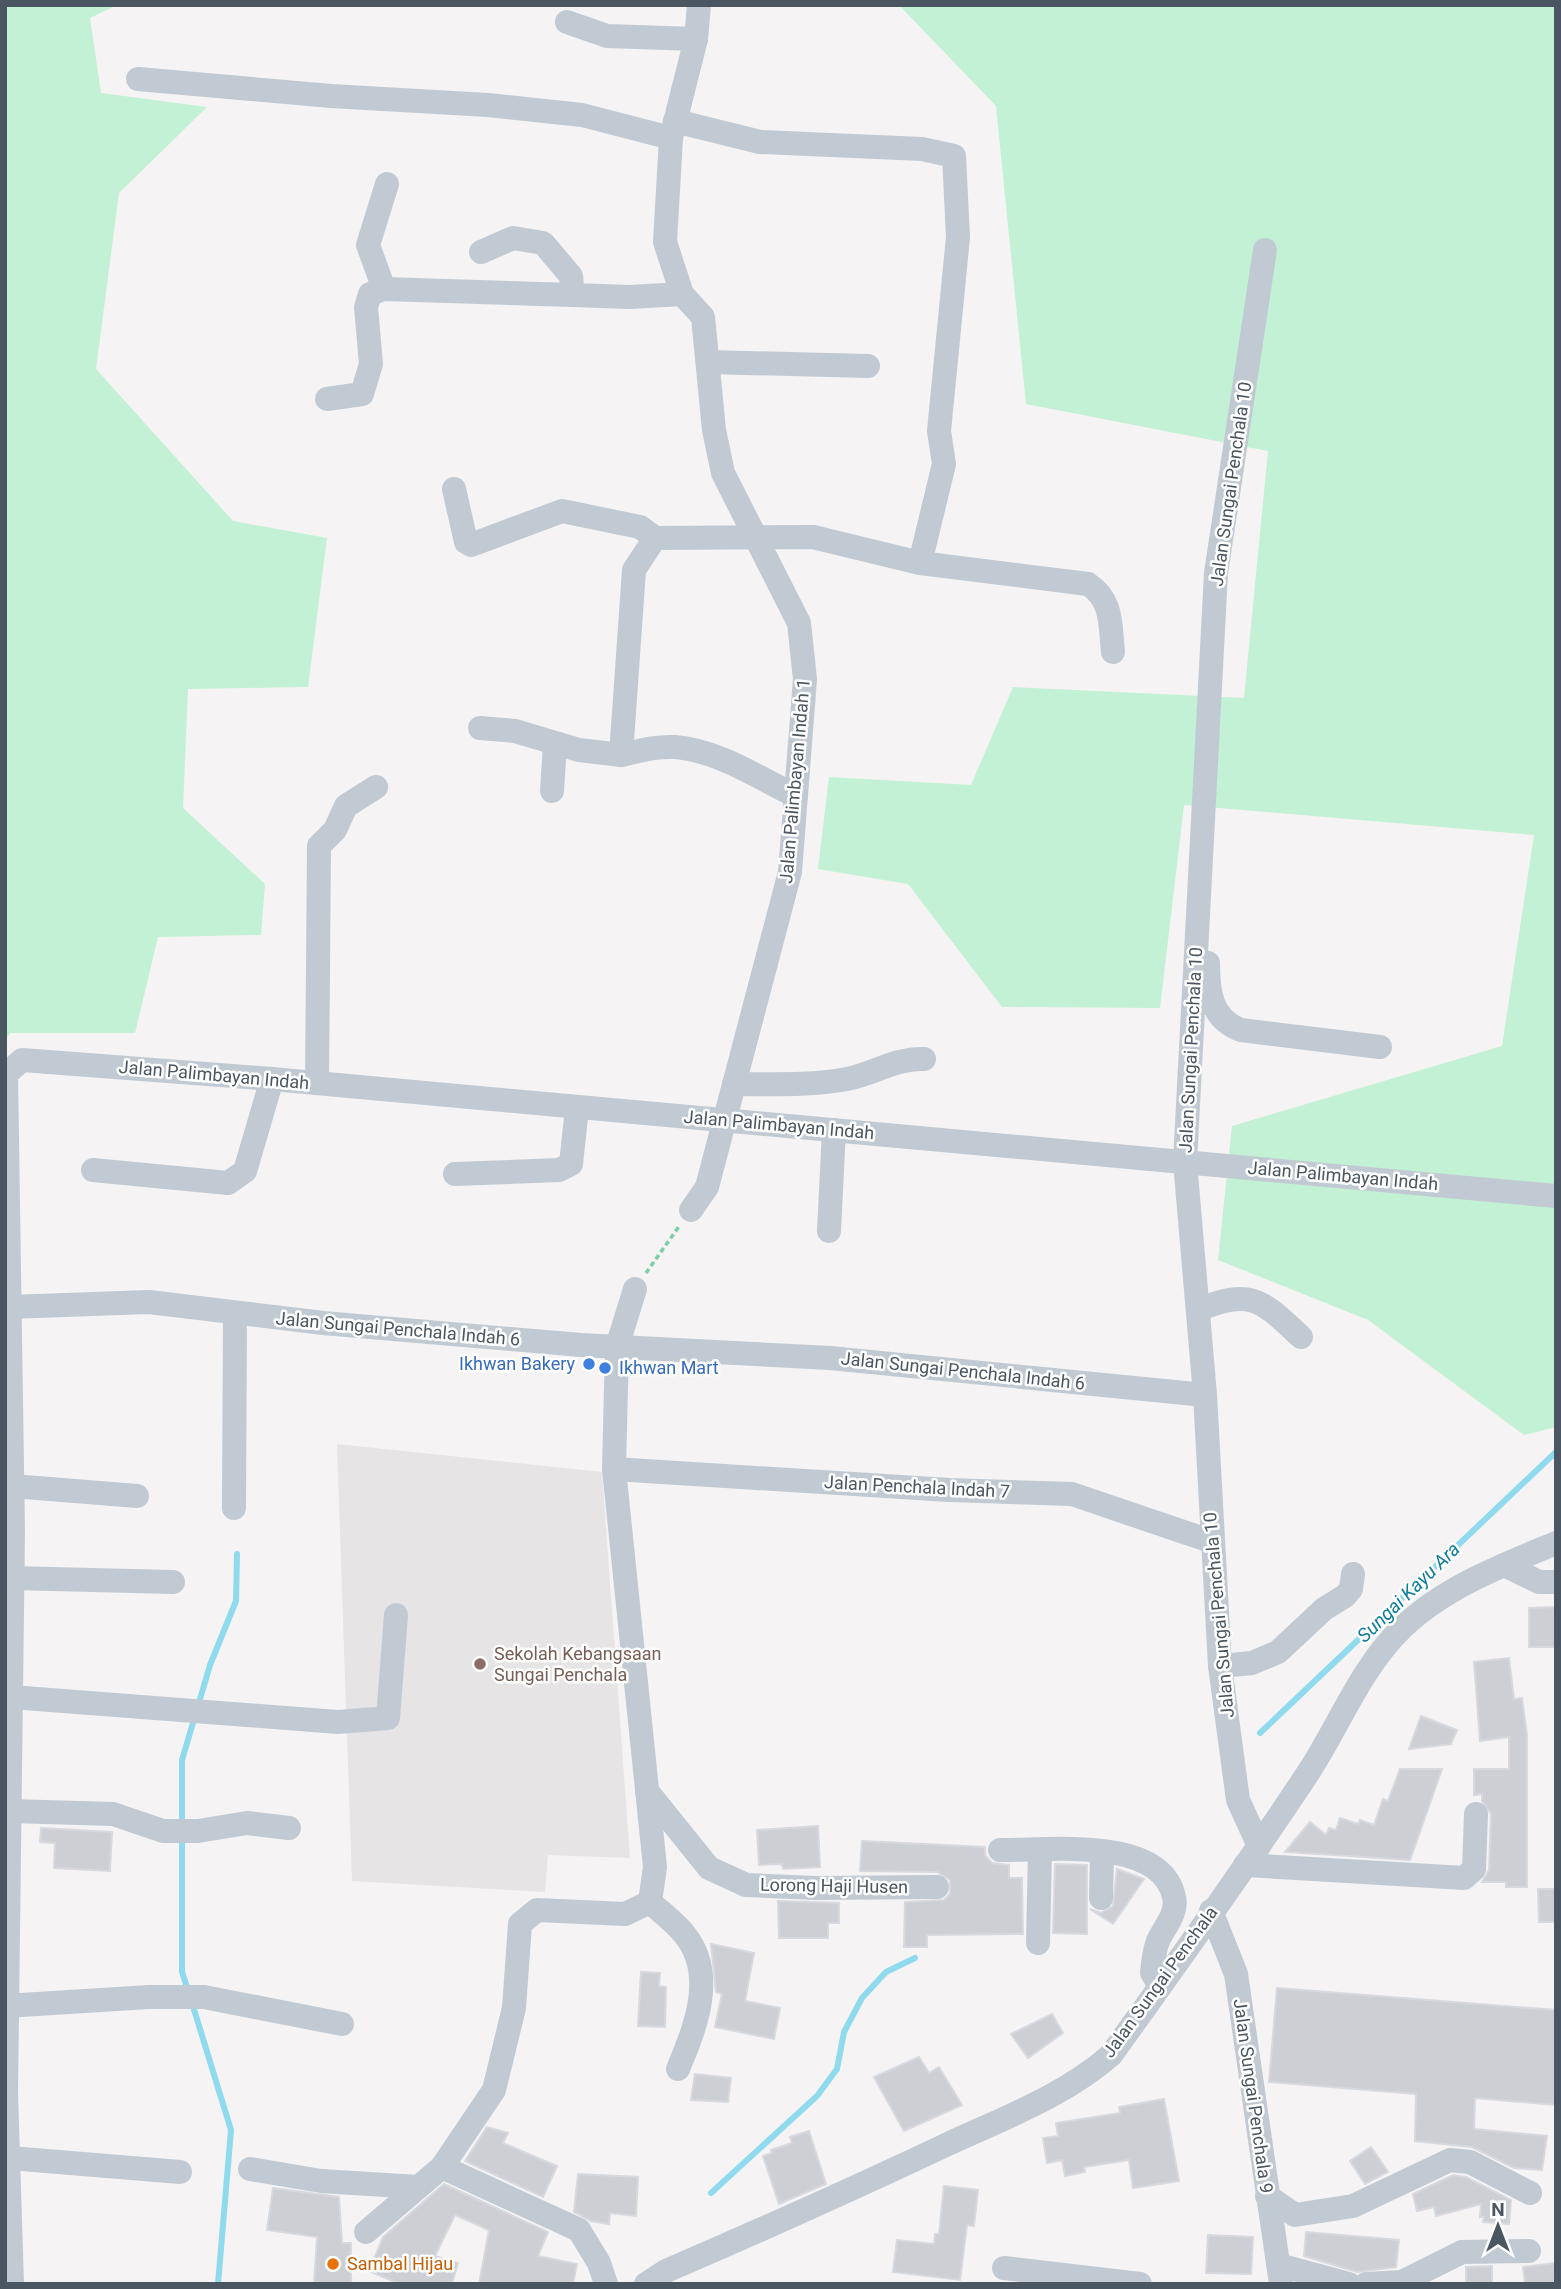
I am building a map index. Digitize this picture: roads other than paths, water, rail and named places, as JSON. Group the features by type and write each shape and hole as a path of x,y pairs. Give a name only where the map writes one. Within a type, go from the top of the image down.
{"street":[{"name":"Jalan Palimbayan Indah 1","path":"699,5 696,39 673,130 665,242 682,293 703,317 714,430 723,473 799,623 806,679 790,872 724,1121"},
{"path":"567,22 607,36 696,39"},
{"path":"138,79 331,96 488,105 582,115 760,142 922,149 954,156 958,237 939,432 944,464 920,563"},
{"path":"384,289 368,245 387,184"},
{"path":"481,252 513,239 543,243 571,276 573,295"},
{"name":"Jalan Sungai Penchala 10","path":"1252,1856 1238,1800 1220,1666 1205,1395 1185,1162 1216,573 1265,250"},
{"path":"327,399 362,394 371,364 366,307 370,294 384,289 630,297 682,293"},
{"path":"708,362 868,366"},
{"path":"454,489 466,542 471,545 562,512 640,527 655,538 813,537 920,563 1088,584 1101,593 1108,607 1114,652"},
{"path":"621,755 634,570 655,538"},
{"path":"480,728 621,755 652,748 677,747 731,764 796,796"},
{"path":"549,741 552,791"},
{"path":"317,1083 319,846 335,830 346,807 376,787"},
{"path":"1197,935 1208,949 1212,1002 1217,1015 1227,1025 1241,1030 1380,1047"},
{"path":"734,1084 826,1083 851,1079 906,1058 924,1059"},
{"name":"Jalan Palimbayan Indah","path":"6,1074 22,1060 272,1079 1556,1196"},
{"path":"6,1074 12,1486 9,1531 12,1578 6,2093 12,2284"},
{"path":"93,1170 229,1183 237,1180 245,1171 272,1079"},
{"path":"455,1174 559,1170 571,1164 577,1108"},
{"path":"691,1210 707,1187 724,1121"},
{"path":"829,1231 834,1130"},
{"path":"635,1289 617,1347 614,1469 655,1867 650,1902"},
{"path":"1198,1310 1224,1299 1252,1298 1265,1303 1301,1337"},
{"name":"Jalan Sungai Penchala Indah 6","path":"9,1307 149,1302 235,1313 617,1347 831,1357 1205,1395"},
{"path":"234,1508 235,1313"},
{"name":"Jalan Penchala Indah 7","path":"614,1469 949,1490 1072,1494 1213,1542"},
{"path":"12,1486 137,1496"},
{"name":"Jalan Sungai Penchala","path":"664,2279 1057,2093 1111,2055 1311,1769 1379,1651 1405,1625 1440,1599 1504,1565 1556,1543"},
{"path":"1504,1565 1539,1582 1556,1582"},
{"path":"1220,1666 1252,1663 1278,1652 1324,1609 1345,1596 1351,1589 1353,1574"},
{"path":"12,1578 173,1582"},
{"path":"11,1697 338,1721 388,1718 396,1615"},
{"name":"Lorong Haji Husen","path":"647,1790 709,1868 746,1885 937,1888"},
{"path":"10,1811 113,1814 163,1831 198,1831 247,1823 289,1828"},
{"path":"1252,1856 1464,1878 1474,1869 1476,1814"},
{"path":"1000,1850 1125,1853 1147,1860 1163,1876 1174,1897 1171,1918 1154,1953 1152,1973 1160,1986"},
{"path":"1038,1943 1040,1851"},
{"path":"1101,1898 1102,1852"},
{"path":"650,1902 686,1936 698,1960 701,1990 697,2023 678,2068"},
{"path":"366,2232 442,2167 494,2090 514,2008 520,1924 537,1910 625,1914 650,1902"},
{"name":"Jalan Sungai Penchala 9","path":"1211,1911 1236,1974 1280,2274"},
{"path":"6,2006 149,1997 204,1997 342,2024"},
{"path":"10,2158 180,2172"},
{"path":"1267,2196 1294,2215 1353,2206 1450,2160 1471,2162 1530,2193"},
{"path":"442,2167 579,2230 599,2263 606,2284"},
{"path":"250,2169 321,2181 418,2187"},
{"path":"1366,2284 1402,2282 1462,2252 1529,2251"},
{"path":"1004,2268 1140,2284"},
{"path":"1280,2274 1349,2284"}],"waterway":[{"name":"Sungai Kayu Ara","path":"1260,1733 1556,1452"},
{"path":"198,1706 210,1665 236,1601 237,1554"},
{"path":"182,1826 182,1760 195,1716"},
{"path":"182,1837 182,1972 189,1993"},
{"name":"Sungai Kayu Ara","path":"711,2193 817,2096 837,2069 844,2032 862,1998 886,1972 915,1958"},
{"path":"192,2003 231,2130 218,2284"}],"place":[{"name":"Ikhwan Bakery","path":"589,1364"},
{"name":"Ikhwan Mart","path":"605,1368"},
{"name":"Sekolah Kebangsaan Sungai Penchala","path":"480,1664"},
{"name":"Sambal Hijau","path":"333,2264"}]}
